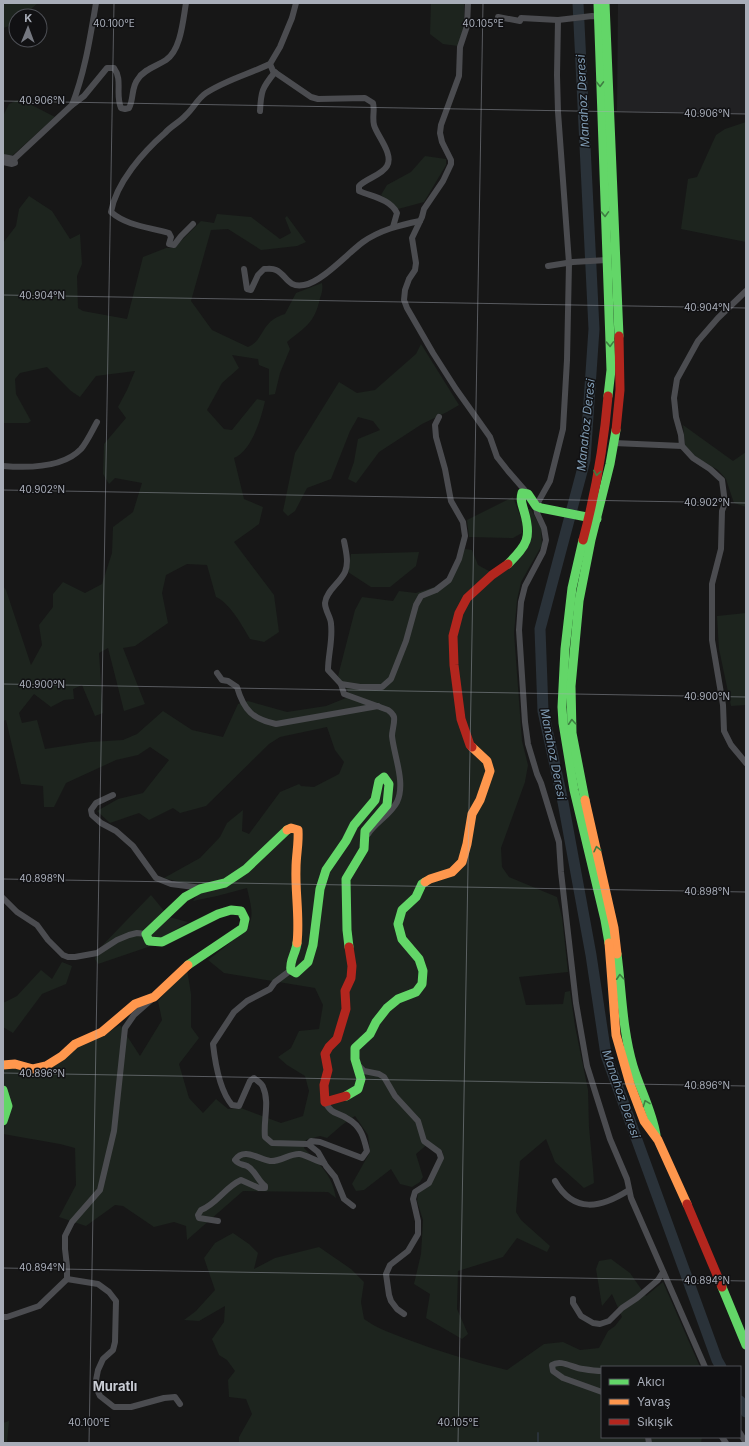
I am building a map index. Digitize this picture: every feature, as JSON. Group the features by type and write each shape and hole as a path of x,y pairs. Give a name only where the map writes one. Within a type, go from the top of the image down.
{"street":[{"path":"72,105 85,65 96,3"},
{"path":"3,162 12,164 15,163 14,159 72,105 84,96 107,68 114,68 118,74 118,102 120,108 129,108 132,103 133,88 136,80 141,74 167,59 178,42 186,3"},
{"path":"193,224 174,244 169,244 171,237 169,233 144,228 118,218 111,212 112,202 137,161 164,133 185,116 205,94 227,81 251,73 270,64 280,47 292,18 296,3"},
{"path":"468,3 467,26 460,47 459,76 441,125 440,133 442,142 451,160 451,164 443,181 424,209 412,238 416,263 415,270 409,279 405,290 404,300 407,308 433,353 490,437 497,457 538,507 589,517"},
{"path":"589,517 606,420 611,370 605,260 600,86 595,17 598,3"},
{"path":"605,3 620,360 619,407 614,443 589,517 580,549 565,649 562,706 563,723 574,790 605,920 609,942 616,1035 628,1078 644,1121 658,1140 679,1186 746,1345"},
{"path":"498,17 520,21 521,18 558,20 595,17"},
{"path":"558,20 558,112 571,262 567,360 563,429 550,481 538,507 537,513 544,528 546,540 543,552 525,586 521,602 519,630 525,722 528,744 559,842 575,996 587,1066 610,1139 627,1180 631,1198 705,1366"},
{"path":"270,64 275,72 311,97 318,99 365,98 373,102 374,124 389,156 388,165 382,172 363,182 359,186 360,191 385,201 394,207 397,213 393,227"},
{"path":"260,111 261,94 264,85 275,72"},
{"path":"3,157 14,159"},
{"path":"244,269 247,289 251,290 258,275 264,269 278,271 286,280 296,285 306,285 324,275 363,242 379,233 393,227 420,221"},
{"path":"548,266 571,262 605,260"},
{"path":"746,291 718,318 698,341 677,379 674,398 682,446 693,458 710,469 722,480 725,503 722,511 721,549 712,584 712,640 723,705 724,731 731,746 746,763"},
{"path":"340,684 360,687 382,687 391,679 406,641 416,604 421,596 436,590 450,580 458,559 465,536 463,522 451,500 445,469 436,437 435,426 439,417"},
{"path":"3,466 22,468 47,465 69,458 81,449 97,422"},
{"path":"614,443 682,446"},
{"path":"325,1102 348,1095 358,1089 361,1079 356,1063 355,1048 370,1034 376,1022 387,1008 398,999 416,992 422,984 424,971 419,959 402,939 398,924 402,910 416,897 422,884 430,879 452,872 462,862 467,844 472,814 480,800 490,771 487,761 470,745 461,719 454,665 453,636 459,613 467,598 492,575 509,564 525,545 528,535 526,519 520,499 522,494 528,494"},
{"path":"344,541 346,556 345,572 328,595 325,602 331,622 332,642 328,670 340,684 344,694 388,710 394,718 392,735 400,781 400,790 394,808 369,832 364,841"},
{"path":"217,673 222,680 228,681 238,687 240,697 247,710 262,721 276,724 378,706"},
{"path":"384,777 389,784 387,805 365,831 364,849 346,879 347,930 352,966 351,978 345,991 346,1009 337,1039 329,1047 325,1054 328,1070 324,1085 325,1102 331,1112 350,1120 363,1134 367,1151 362,1158 320,1142 311,1141 308,1144 272,1143 265,1137 264,1128 266,1099 263,1086 254,1078 250,1081 239,1106 232,1105 220,1081 213,1044 234,1012 246,1001 270,989 275,982 291,970 296,973 308,962 313,945 320,889 326,870 346,841 354,825 375,800 379,781 384,777"},
{"path":"113,795 96,803 91,810 92,815 101,823 116,831 133,846 156,878 171,884 204,888"},
{"path":"3,898 17,912 37,925 48,940 63,955 68,957 76,957 97,953 117,940 129,935 137,933 146,934 185,897 204,888 225,883 246,869 285,831 291,828 298,830 299,839 296,868 299,928 296,950 290,964 291,970"},
{"path":"3,1317 39,1306 67,1279 65,1236 72,1222 100,1190 114,1131 125,1028 134,1015 185,967 243,928 245,918 241,911 231,910 218,914 162,942 149,941 146,934"},
{"path":"3,1066 15,1064 33,1069 46,1066 62,1056 75,1044 102,1032 135,1004 154,997"},
{"path":"356,1063 364,1071 379,1074 384,1077 395,1096 418,1121 424,1141 439,1152 441,1158 429,1182 416,1192 413,1199 418,1221 418,1234 408,1252 390,1265 386,1274 388,1295 397,1309 404,1314"},
{"path":"3,1090 8,1100 9,1110 3,1121"},
{"path":"308,1144 318,1152 324,1163 335,1177 344,1199 353,1206"},
{"path":"218,1221 199,1218 198,1215 201,1210 215,1202 233,1184 241,1180 260,1188 265,1188 265,1186 248,1167 238,1163 235,1160 242,1155 250,1154 270,1161 286,1158 294,1154 302,1154 308,1158 324,1163"},
{"path":"555,1181 560,1191 575,1203 592,1205 609,1202 630,1190"},
{"path":"573,1299 572,1303 581,1316 593,1323 600,1324 609,1321 622,1308 637,1298 658,1280 663,1272"},
{"path":"67,1279 98,1284 109,1292 116,1301 115,1342 113,1350 103,1359 98,1370 95,1385 100,1396 114,1407 131,1407 164,1398 175,1397 180,1404"},
{"path":"601,1371 581,1369 562,1363 555,1363 552,1365 554,1372 562,1378 601,1392"}],"shaded area":[{"path":"7,3 38,3 32,8 8,8 8,26 3,28 3,5"},
{"path":"431,3 464,3 464,26 458,46 443,44 430,34"},
{"path":"618,3 746,3 746,114 617,111"},
{"path":"20,99 55,117 13,155 8,156 3,154 3,116 9,104"},
{"path":"746,122 746,242 681,229 688,179 697,177 716,135 725,129"},
{"path":"425,156 446,159 446,165 424,202 398,209 381,195 387,185 411,172"},
{"path":"29,196 52,211 70,239 80,234 82,264 77,276 78,308 83,311 127,319 143,257 166,248 174,248 201,221 214,223 217,214 251,217 280,239 291,233 285,218 287,216 306,242 297,246 261,250 228,229 211,230 191,301 212,330 248,347 257,340 271,321 285,314 296,293 322,283 322,293 312,319 304,328 287,342 290,349 280,373 275,394 269,395 269,369 259,365 258,359 232,355 239,368 222,383 207,410 224,429 232,430 257,399 265,401 258,425 251,441 240,454 234,458 244,499 263,507 259,524 234,542 274,595 279,632 264,642 250,639 231,610 226,604 216,597 207,565 187,564 166,575 162,593 168,623 135,646 123,648 145,704 124,711 108,648 99,653 103,713 95,716 82,685 73,689 74,699 64,700 51,707 34,694 19,713 22,723 37,720 45,749 90,742 123,740 137,734 163,711 192,730 223,737 238,704 248,701 287,712 326,706 346,698 348,691 338,676 355,610 362,597 393,601 399,591 416,593 450,582 465,549 472,550 478,565 498,576 524,551 529,514 528,509 531,509 541,528 542,545 521,582 517,600 514,633 522,741 528,765 525,782 501,848 502,867 509,877 557,897 562,917 568,972 519,977 526,1005 563,1004 565,992 570,991 575,1026 588,1090 589,1127 594,1183 584,1188 555,1162 546,1139 520,1161 516,1212 521,1220 550,1246 547,1252 517,1238 503,1257 458,1271 457,1309 468,1334 462,1339 426,1318 430,1294 414,1284 421,1254 423,1220 417,1201 418,1194 443,1159 443,1152 430,1142 416,1154 423,1177 420,1182 412,1187 400,1184 391,1169 364,1190 356,1191 352,1184 370,1152 368,1135 355,1116 327,1138 320,1136 306,1140 304,1148 320,1165 332,1182 336,1198 328,1192 243,1191 187,1240 186,1226 174,1222 154,1227 123,1206 115,1205 86,1226 59,1217 76,1185 75,1148 3,1134 11,1103 3,1085 3,1070 12,1067 40,1071 75,1047 99,1038 120,1025 140,1056 162,1020 158,1001 187,969 191,994 191,1027 199,1038 179,1064 189,1098 203,1113 216,1099 228,1109 241,1108 281,1123 303,1116 309,1091 305,1076 287,1065 278,1057 291,1048 299,1031 319,1029 323,1005 315,988 224,973 208,960 248,926 251,918 251,909 247,888 193,901 204,885 179,882 164,878 200,858 220,837 227,823 243,810 242,831 249,834 280,792 299,784 301,786 314,787 339,774 344,762 335,750 327,727 280,737 269,744 206,806 180,813 173,808 149,820 139,813 110,823 97,811 118,799 143,793 169,760 150,747 138,755 116,760 66,783 54,807 44,807 43,786 21,784 6,720 3,721 3,586 6,590 31,665 42,645 39,625 53,607 53,594 63,582 85,593 102,584 112,553 113,527 133,512 142,483 115,478 109,484 103,474 104,444 126,418 118,407 135,371 96,376 80,397 71,391 47,367 20,373 15,379 16,394 31,421 28,423 3,423 3,243 16,226 19,209"},
{"path":"421,344 459,405 422,424 379,452 356,483 348,479 354,462 358,439 380,430 373,421 358,417 350,431 331,479 307,488 295,511 288,516 283,511 295,453 339,382 357,393 375,390 416,354"},
{"path":"683,425 733,461 746,452 746,507 734,503 726,479 718,470 697,458 685,446"},
{"path":"513,497 523,523 522,533 513,538 469,537 467,520"},
{"path":"419,552 416,566 390,587 371,587 348,572 351,554"},
{"path":"746,613 746,705 731,706 719,649 717,616"},
{"path":"151,895 169,917 188,922 148,947 98,964 95,959 98,950"},
{"path":"62,962 72,966 66,984 42,994 13,1033 3,1027 3,1003 17,996 41,970 52,979"},
{"path":"233,1233 249,1244 258,1253 254,1269 275,1258 319,1247 351,1269 364,1282 361,1302 364,1319 369,1323 433,1349 507,1370 544,1344 563,1342 580,1350 599,1348 608,1331 615,1326 622,1317 612,1294 602,1306 596,1269 599,1261 611,1259 630,1273 646,1296 663,1282 700,1366 601,1366 601,1438 702,1438 701,1443 239,1443 239,1437 252,1414 246,1399 229,1397 228,1380 235,1371 227,1360 219,1355 212,1339 224,1322 225,1306 199,1321 184,1320 196,1311 215,1290 204,1258 215,1243"},
{"path":"9,1421 7,1443 3,1443 3,1423"}],"waterway":[{"name":"Manahoz Deresi","path":"578,3 594,329 585,460 540,629 543,711 563,802 591,955 606,1055 720,1366"},
{"name":"Manahoz Deresi","path":"741,1403 746,1412"},
{"path":"538,1433 538,1443"}],"traffic: fast":[{"path":"598,3 611,370 608,396"},
{"path":"605,3 619,336"},
{"path":"585,800 572,733 571,686 579,601 591,540 610,464 616,430"},
{"path":"508,564 524,546 527,535 528,528 521,500 522,493 528,494 536,506 541,508 597,519"},
{"path":"583,540 572,588 565,649 562,707 563,723 574,790 605,920 609,943"},
{"path":"297,943 291,967 291,970 296,973 308,962 313,945 320,889 326,870 346,841 354,825 375,800 379,781 384,777 389,784 387,805 365,831 364,849 346,879 347,930 349,947"},
{"path":"188,965 243,928 245,919 241,911 231,910 218,914 162,942 149,941 146,934 185,897 200,889 225,883 246,869 287,830"},
{"path":"346,1096 358,1089 361,1079 355,1059 355,1048 370,1034 376,1022 387,1008 398,999 416,992 422,984 423,971 419,959 402,939 398,924 402,910 416,897 422,884 425,882"},
{"path":"617,954 624,1024 629,1052 652,1117 656,1135"},
{"path":"3,1090 8,1106 3,1121"},
{"path":"722,1287 746,1345"}],"traffic: slow":[{"path":"425,882 452,872 462,862 467,844 472,814 480,800 490,771 487,761 472,747"},
{"path":"585,800 614,928 617,954"},
{"path":"287,830 291,828 298,830 296,863 298,924 297,943"},
{"path":"609,943 616,1035 630,1084 644,1121 658,1140 687,1204"},
{"path":"3,1065 15,1064 33,1069 46,1066 62,1056 75,1044 102,1032 135,1004 154,997 188,965"}],"traffic: jam":[{"path":"616,430 620,390 619,336"},
{"path":"583,540 598,469 608,396"},
{"path":"472,747 461,719 454,665 453,636 459,613 467,598 492,575 508,564"},
{"path":"346,1096 325,1102 324,1085 328,1070 325,1054 329,1047 337,1039 346,1009 345,991 351,978 352,966 349,947"},
{"path":"687,1204 722,1287"}],"district":[{"name":"Muratlı","path":"115,1386"}]}
